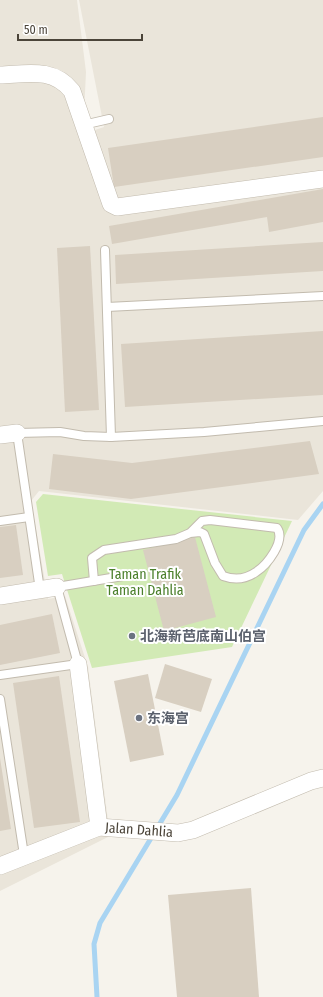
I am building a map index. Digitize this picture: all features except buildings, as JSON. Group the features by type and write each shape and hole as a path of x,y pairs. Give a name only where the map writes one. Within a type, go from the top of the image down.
{"street":[{"path":"0,75 51,75 65,81 72,91 111,204 117,207 323,180"},
{"path":"0,435 17,433"},
{"path":"0,596 58,587"},
{"path":"78,664 99,827"},
{"name":"Jalan Dahlia","path":"0,866 24,855 99,827 178,833 199,828 311,781 323,778"}],"lane":[{"path":"83,125 109,119"},
{"path":"105,250 111,436"},
{"path":"107,307 323,296"},
{"path":"40,590 17,433 60,432 84,436 111,436 204,432 323,421"},
{"path":"0,521 29,517"},
{"path":"94,581 92,558 104,550 176,539 190,533 200,532 204,534 219,571 223,576 237,579 256,572 270,557 280,538 280,533 277,528 210,520 202,520 190,533"},
{"path":"0,675 78,664 58,587 123,576"},
{"path":"0,699 24,855"}],"shaded area":[{"path":"0,0 77,0 86,72 83,134 104,127 79,0 323,0 323,491 298,520 39,491 31,501 48,599 65,596 88,667 110,836 0,891"}],"green space":[{"name":"Taman Trafik Taman Dahlia","path":"43,494 292,521 232,647 92,668 62,574 48,576 36,502"}],"waterway":[{"path":"97,997 94,944 100,923 177,795 304,530 323,504"}],"place":[{"name":"北海新芭底南山伯宫","path":"132,636"},
{"name":"东海宫","path":"139,718"}]}
